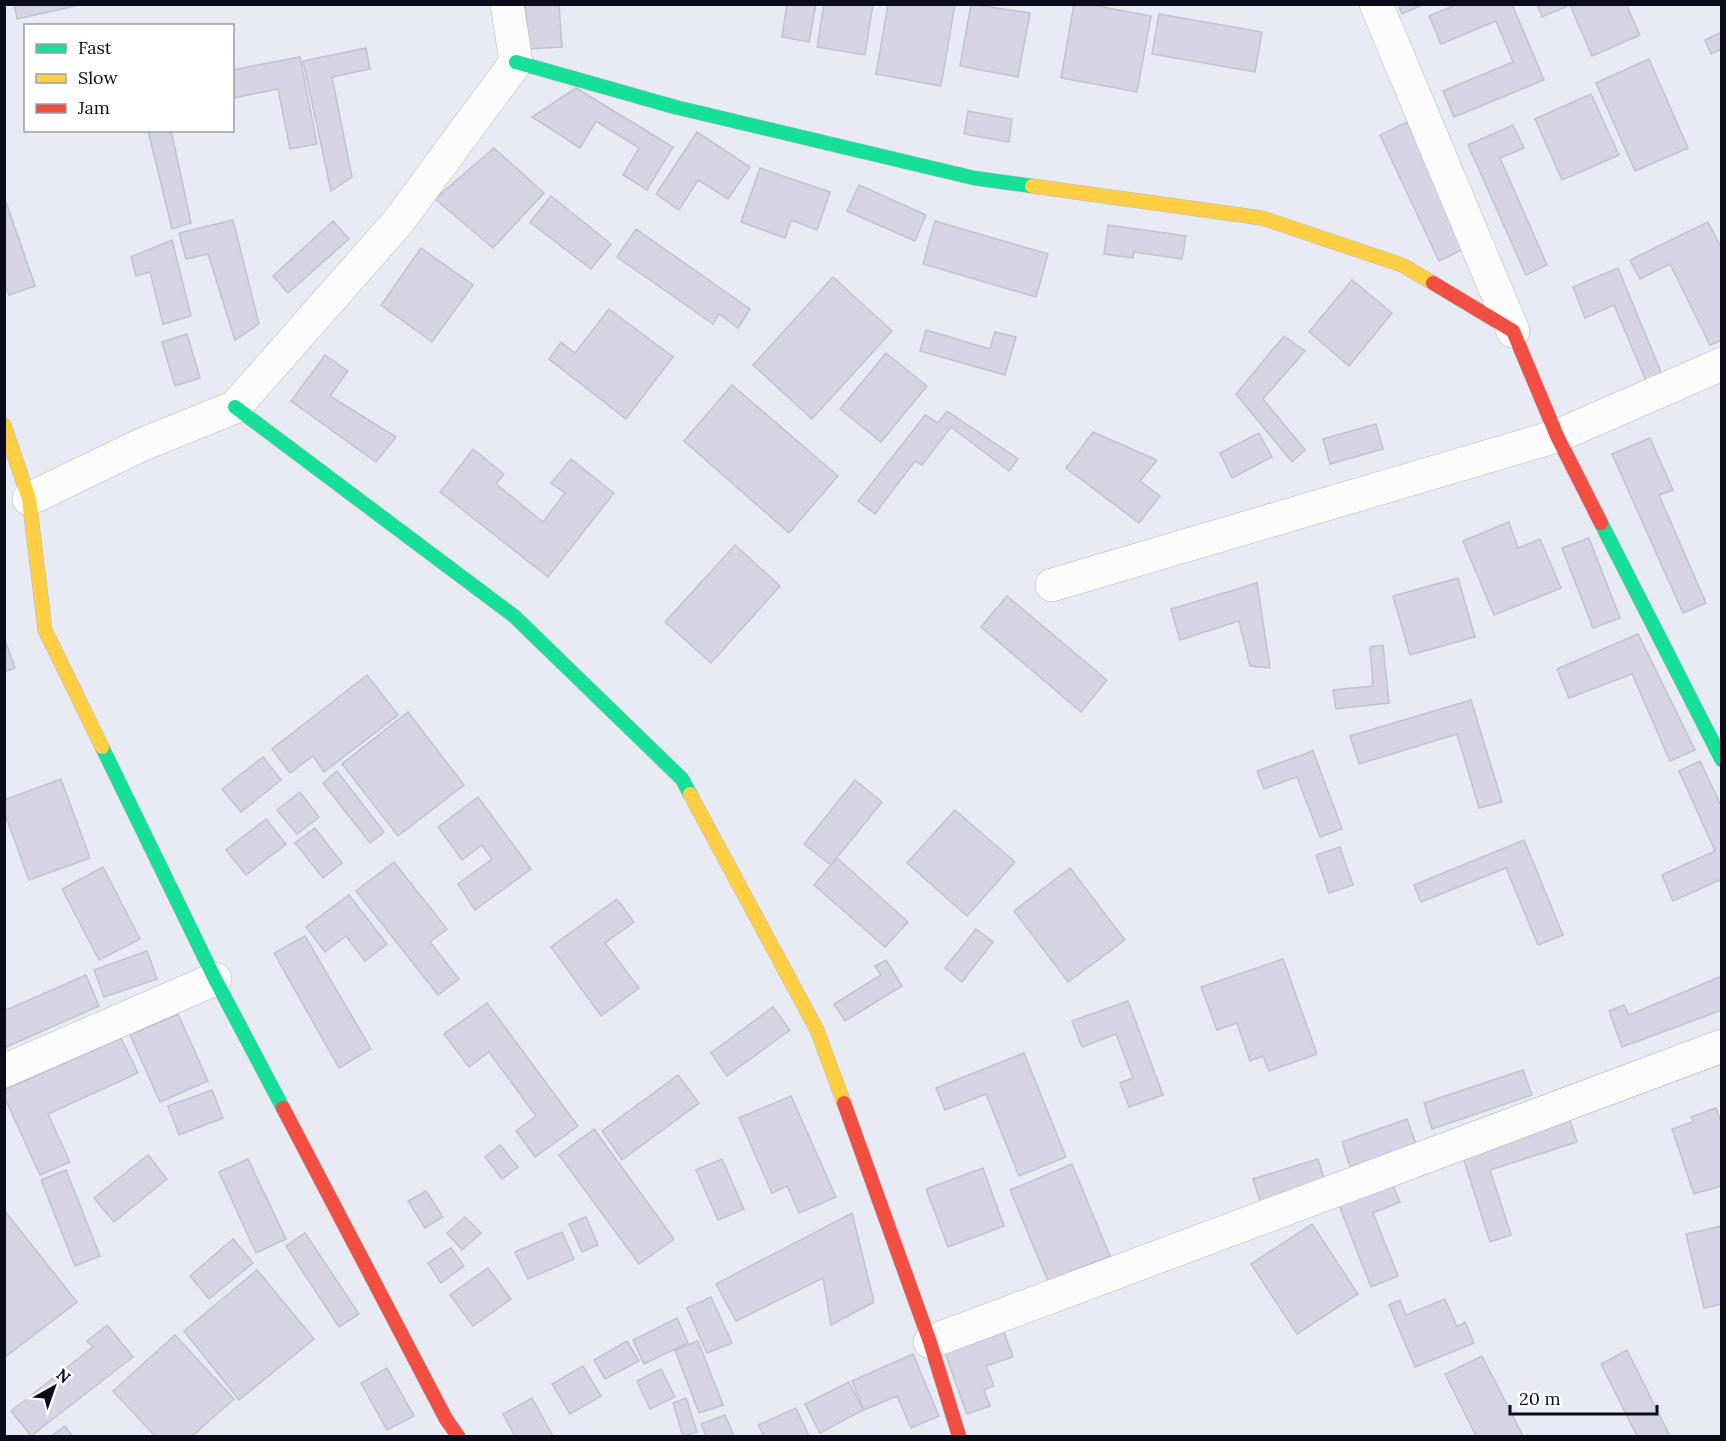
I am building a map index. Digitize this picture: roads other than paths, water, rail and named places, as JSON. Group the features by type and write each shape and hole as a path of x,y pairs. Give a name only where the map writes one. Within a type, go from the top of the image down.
{"street":[{"path":"28,499 141,445 235,407 398,222 516,62 507,4"},
{"path":"1376,4 1557,436 1722,760"},
{"path":"516,62 675,106 975,178 1262,218 1402,265 1513,331"},
{"path":"1052,585 1557,436 1722,364"},
{"path":"235,407 514,616 682,779 817,1030 930,1342 958,1437"},
{"path":"4,425 28,499 45,630 214,979 446,1419 458,1437"},
{"path":"4,1071 214,979"},
{"path":"930,1342 1722,1046"}]}
